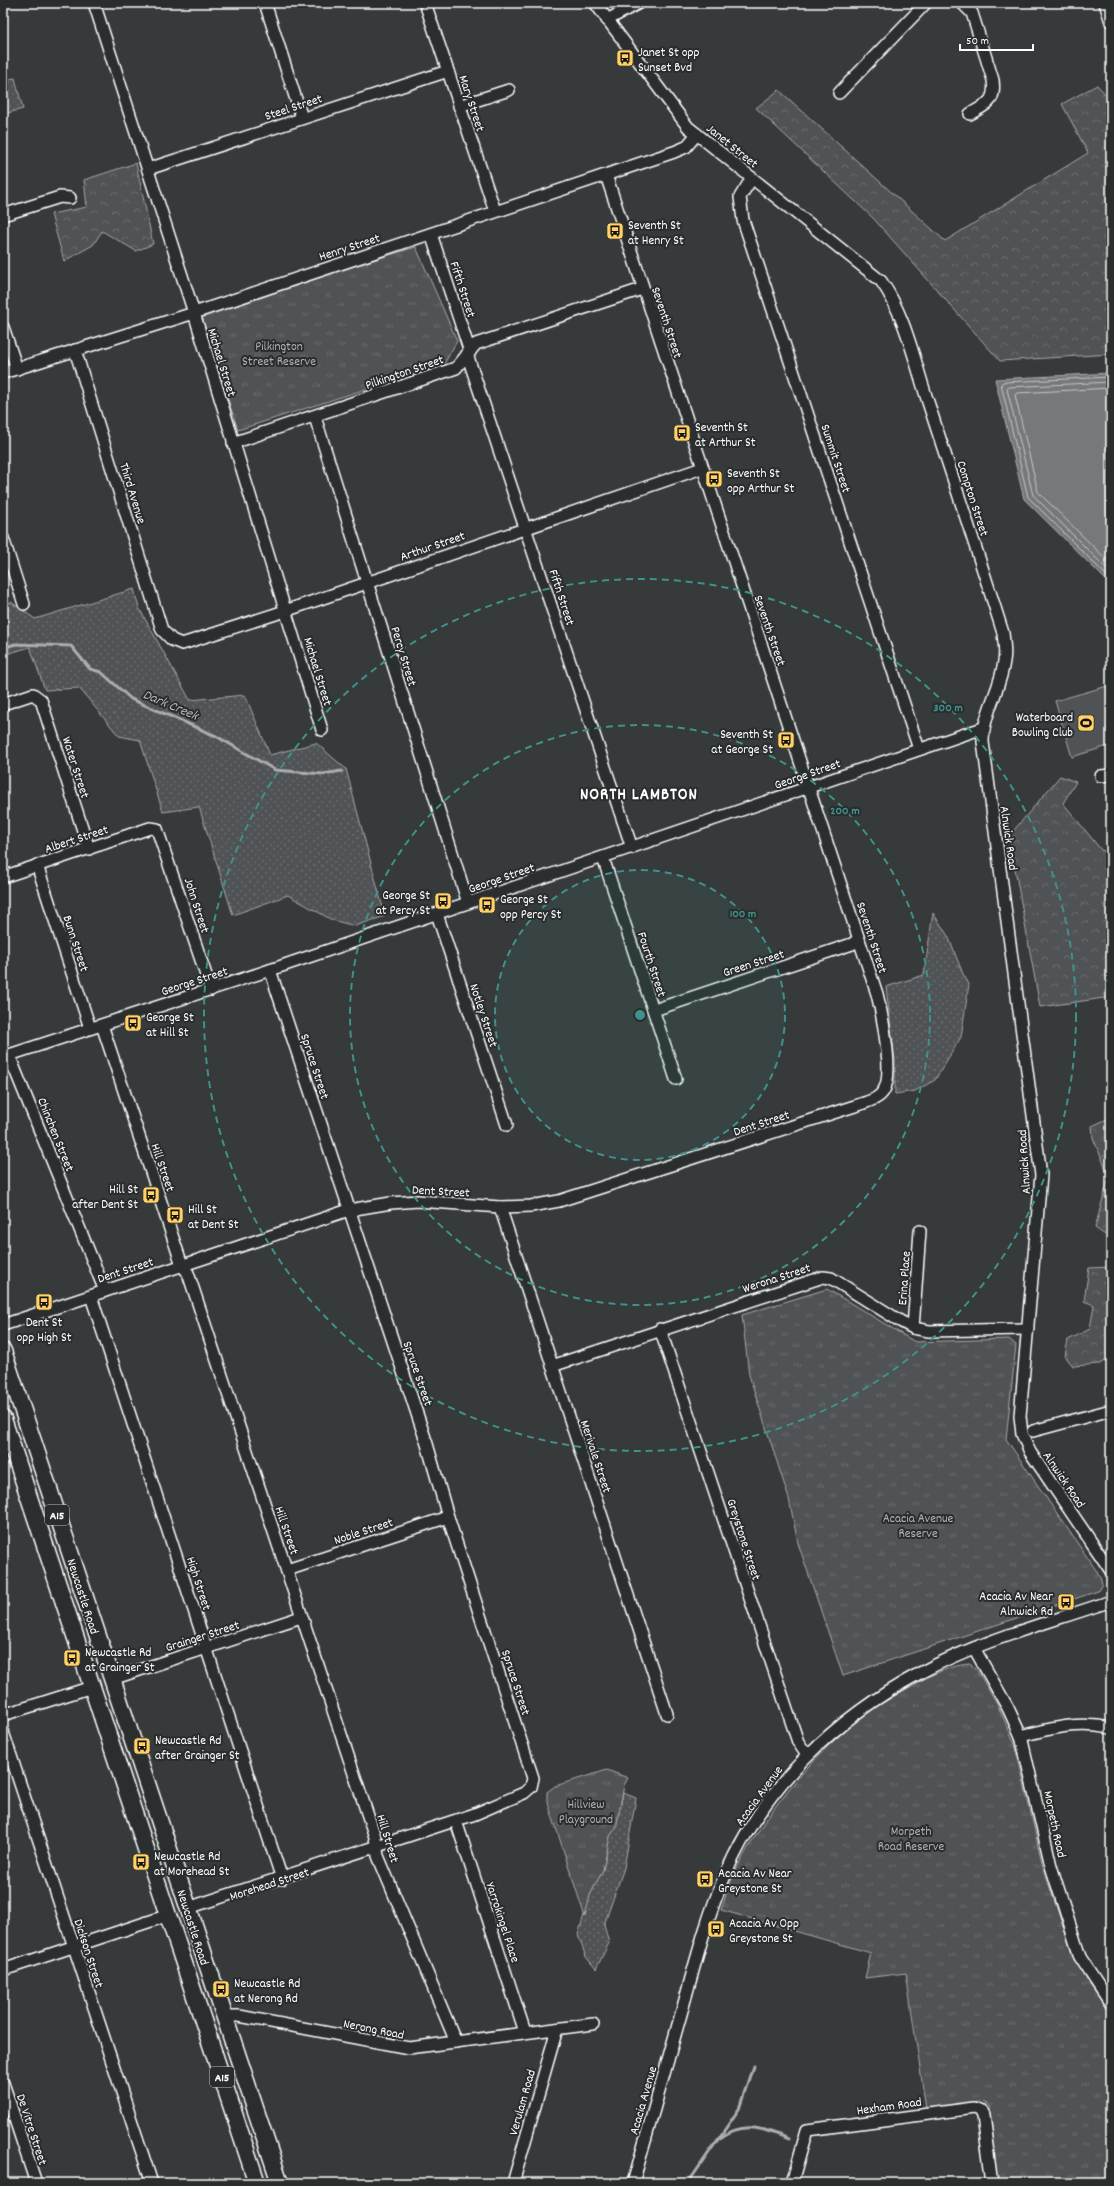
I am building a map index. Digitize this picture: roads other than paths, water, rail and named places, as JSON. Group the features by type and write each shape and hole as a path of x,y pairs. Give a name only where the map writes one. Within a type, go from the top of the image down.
{"highway":[{"name":"Newcastle Road","path":"3,1351 223,2016 280,2183"},
{"name":"Newcastle Road","path":"3,1419 257,2183"},
{"name":"Morehead Street","path":"168,1915 188,1908"},
{"path":"203,2020 223,2016"}],"street":[{"name":"Michael Street","path":"94,3 194,313 322,730"},
{"path":"266,3 302,118"},
{"name":"Mary Street","path":"426,3 494,211"},
{"name":"Janet Street","path":"595,3 684,122 881,281"},
{"path":"607,20 639,3"},
{"path":"839,93 926,3"},
{"path":"962,3 972,13 995,91 992,99 970,114"},
{"path":"1105,3 1111,22"},
{"name":"Steel Street","path":"148,169 448,72"},
{"path":"459,106 509,90"},
{"name":"Henry Street","path":"3,374 194,313 431,234 494,211 681,150 686,147 697,134"},
{"name":"Seventh Street","path":"606,175 642,288 877,994 887,1048 886,1083 880,1095"},
{"name":"Summit Street","path":"752,178 740,197 743,220 919,749"},
{"path":"3,215 60,197 70,198"},
{"name":"Fifth Street","path":"431,234 468,353 632,848"},
{"name":"Compton Street","path":"881,281 891,295 898,312 1003,633 1004,662 983,728"},
{"name":"Pilkington Street","path":"233,443 315,417 456,368 476,344 642,288"},
{"path":"3,327 17,369"},
{"name":"Third Avenue","path":"75,350 162,630 172,640"},
{"name":"Percy Street","path":"315,417 468,903"},
{"name":"Arthur Street","path":"172,640 182,644 285,611 367,581 702,468"},
{"path":"3,538 24,604"},
{"name":"Water Street","path":"3,704 29,695 36,695 41,700 89,849"},
{"name":"George Street","path":"6,1056 211,990 983,728"},
{"name":"Alnwick Road","path":"983,728 983,742 1040,1175 1020,1416 1022,1434 1030,1452 1111,1571"},
{"name":"Albert Street","path":"3,877 150,828 158,829"},
{"name":"John Street","path":"158,829 211,990"},
{"name":"Fourth Street","path":"603,858 676,1079"},
{"name":"Bunn Street","path":"37,865 90,1028"},
{"name":"Notley Street","path":"436,914 507,1125"},
{"name":"Green Street","path":"654,1010 852,944 859,939"},
{"name":"Spruce Street","path":"270,970 427,1444 448,1516 533,1778 531,1787"},
{"name":"Hill Street","path":"102,1025 182,1265 188,1273 287,1570 378,1856 456,2042"},
{"name":"Chinchen Street","path":"6,1056 105,1291"},
{"name":"Dent Street","path":"3,1325 349,1210 391,1203 418,1201 500,1207 531,1206 559,1202 860,1104 880,1095"},
{"name":"Merivale Street","path":"500,1207 667,1714"},
{"name":"Erina Place","path":"913,1328 920,1231"},
{"name":"Werona Street","path":"552,1366 660,1329 823,1277 831,1278 913,1328 929,1331 1028,1329"},
{"name":"High Street","path":"91,1296 282,1879"},
{"name":"Greystone Street","path":"660,1329 798,1742 807,1755"},
{"path":"1033,1431 1111,1410"},
{"name":"Noble Street","path":"287,1570 448,1516"},
{"name":"Acacia Avenue","path":"633,2183 706,1924 724,1876 745,1837 764,1808 807,1755 845,1722 882,1695 922,1672 974,1648 1111,1601"},
{"name":"Grainger Street","path":"112,1679 301,1617"},
{"name":"Morpeth Road","path":"974,1648 1008,1708 1021,1736 1050,1866 1080,1957 1107,1990 1111,2004"},
{"path":"3,1716 92,1686"},
{"path":"1021,1736 1063,1725 1095,1725 1111,1728"},
{"name":"Dickson Street","path":"3,1732 73,1948 152,2183"},
{"name":"Morehead Street","path":"188,1908 282,1879 376,1846 456,1821 524,1793 531,1787"},
{"name":"Yarrokingel Place","path":"456,1821 525,2032"},
{"name":"Morehead Street","path":"3,1970 73,1948 168,1915"},
{"name":"Nerong Road","path":"223,2016 239,2016 409,2048 593,2024"},
{"name":"Verulam Road","path":"513,2183 557,2029"},
{"name":"De Vitre Street","path":"3,2083 36,2183"},
{"name":"Hexham Road","path":"792,2183 807,2130 974,2108 980,2110 983,2116 992,2183"}],"water":[{"path":"1111,373 1111,585 1024,499 995,379"}],"waterway":[{"name":"Dark Creek","path":"3,648 15,644 71,646 90,669 101,672 131,699 216,736 275,770 323,774 342,771"},
{"path":"688,2183 739,2109 753,2066"},
{"path":"720,2138 729,2132 738,2129 754,2128 771,2132 789,2139"}],"place":[{"name":"Janet St opp Sunset Bvd","path":"625,58"},
{"name":"Seventh St at Henry St","path":"615,231"},
{"name":"Seventh St at Arthur St","path":"682,433"},
{"name":"Seventh St opp Arthur St","path":"714,479"},
{"name":"Waterboard Bowling Club","path":"1086,723"},
{"name":"Seventh St at George St","path":"786,740"},
{"name":"George St at Percy St","path":"443,901"},
{"name":"George St opp Percy St","path":"487,905"},
{"name":"George St at Hill St","path":"133,1023"},
{"name":"Hill St after Dent St","path":"151,1195"},
{"name":"Hill St at Dent St","path":"175,1215"},
{"name":"Dent St opp High St","path":"44,1302"},
{"name":"Acacia Av Near Alnwick Rd","path":"1066,1602"},
{"name":"Newcastle Rd at Grainger St","path":"72,1658"},
{"name":"Newcastle Rd after Grainger St","path":"142,1746"},
{"name":"Newcastle Rd at Morehead St","path":"141,1862"},
{"name":"Acacia Av Near Greystone St","path":"705,1879"},
{"name":"Acacia Av Opp Greystone St","path":"716,1929"},
{"name":"Newcastle Rd at Nerong Rd","path":"221,1989"}],"district":[{"name":"NORTH LAMBTON","path":"639,793"}],"park label":[{"name":"Pilkington Street Reserve","path":"279,352"},
{"name":"Acacia Avenue Reserve","path":"918,1524"},
{"name":"Hillview Playground","path":"586,1810"},
{"name":"Morpeth Road Reserve","path":"911,1838"}]}
